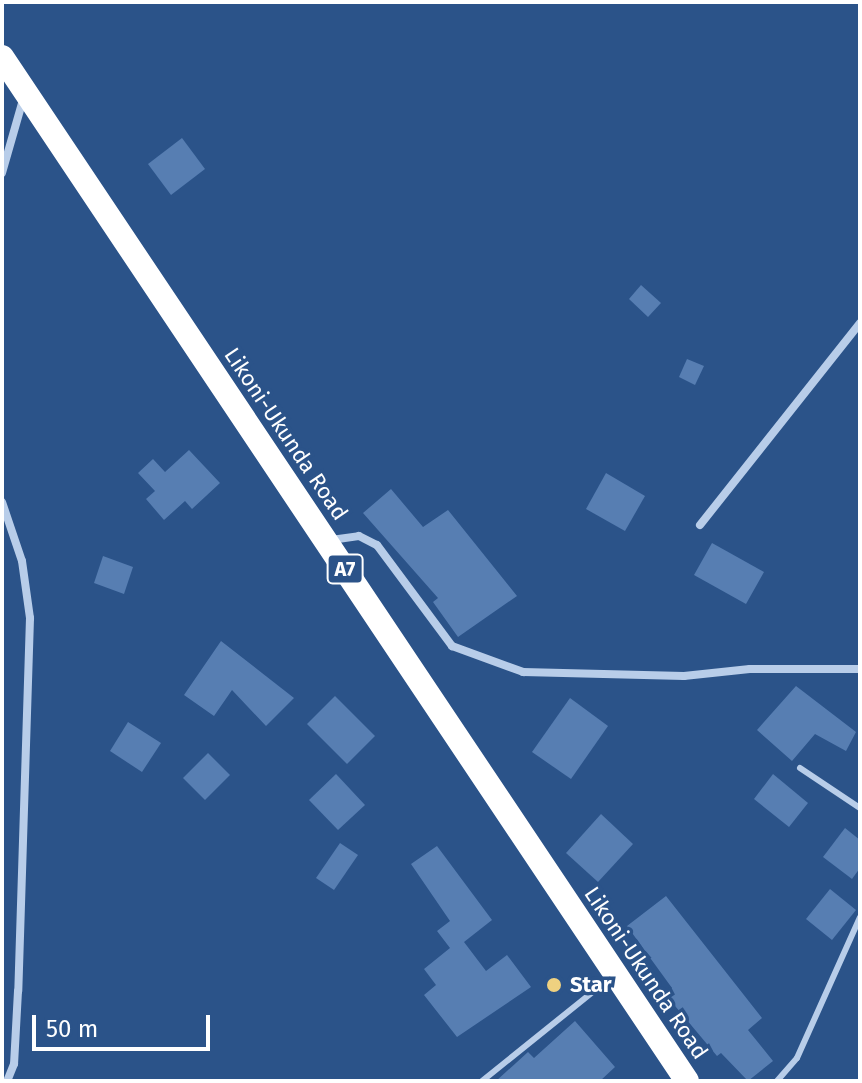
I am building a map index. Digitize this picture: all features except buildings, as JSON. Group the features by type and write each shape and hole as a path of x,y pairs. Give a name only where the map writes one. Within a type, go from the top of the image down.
{"highway":[{"name":"Likoni-Ukunda Road","path":"2,57 687,1081"}],"street":[{"path":"2,173 25,91"},
{"path":"700,525 860,323"},
{"path":"2,502 22,561 30,618 18,991 14,1064 7,1081"},
{"path":"327,541 359,536 377,545 452,646 523,672 684,676 750,669 860,669"}],"lane":[{"path":"800,768 860,808"},
{"path":"777,1081 797,1058 860,917"},
{"path":"482,1081 614,975"}],"place":[{"name":"Star","path":"554,985"}]}
